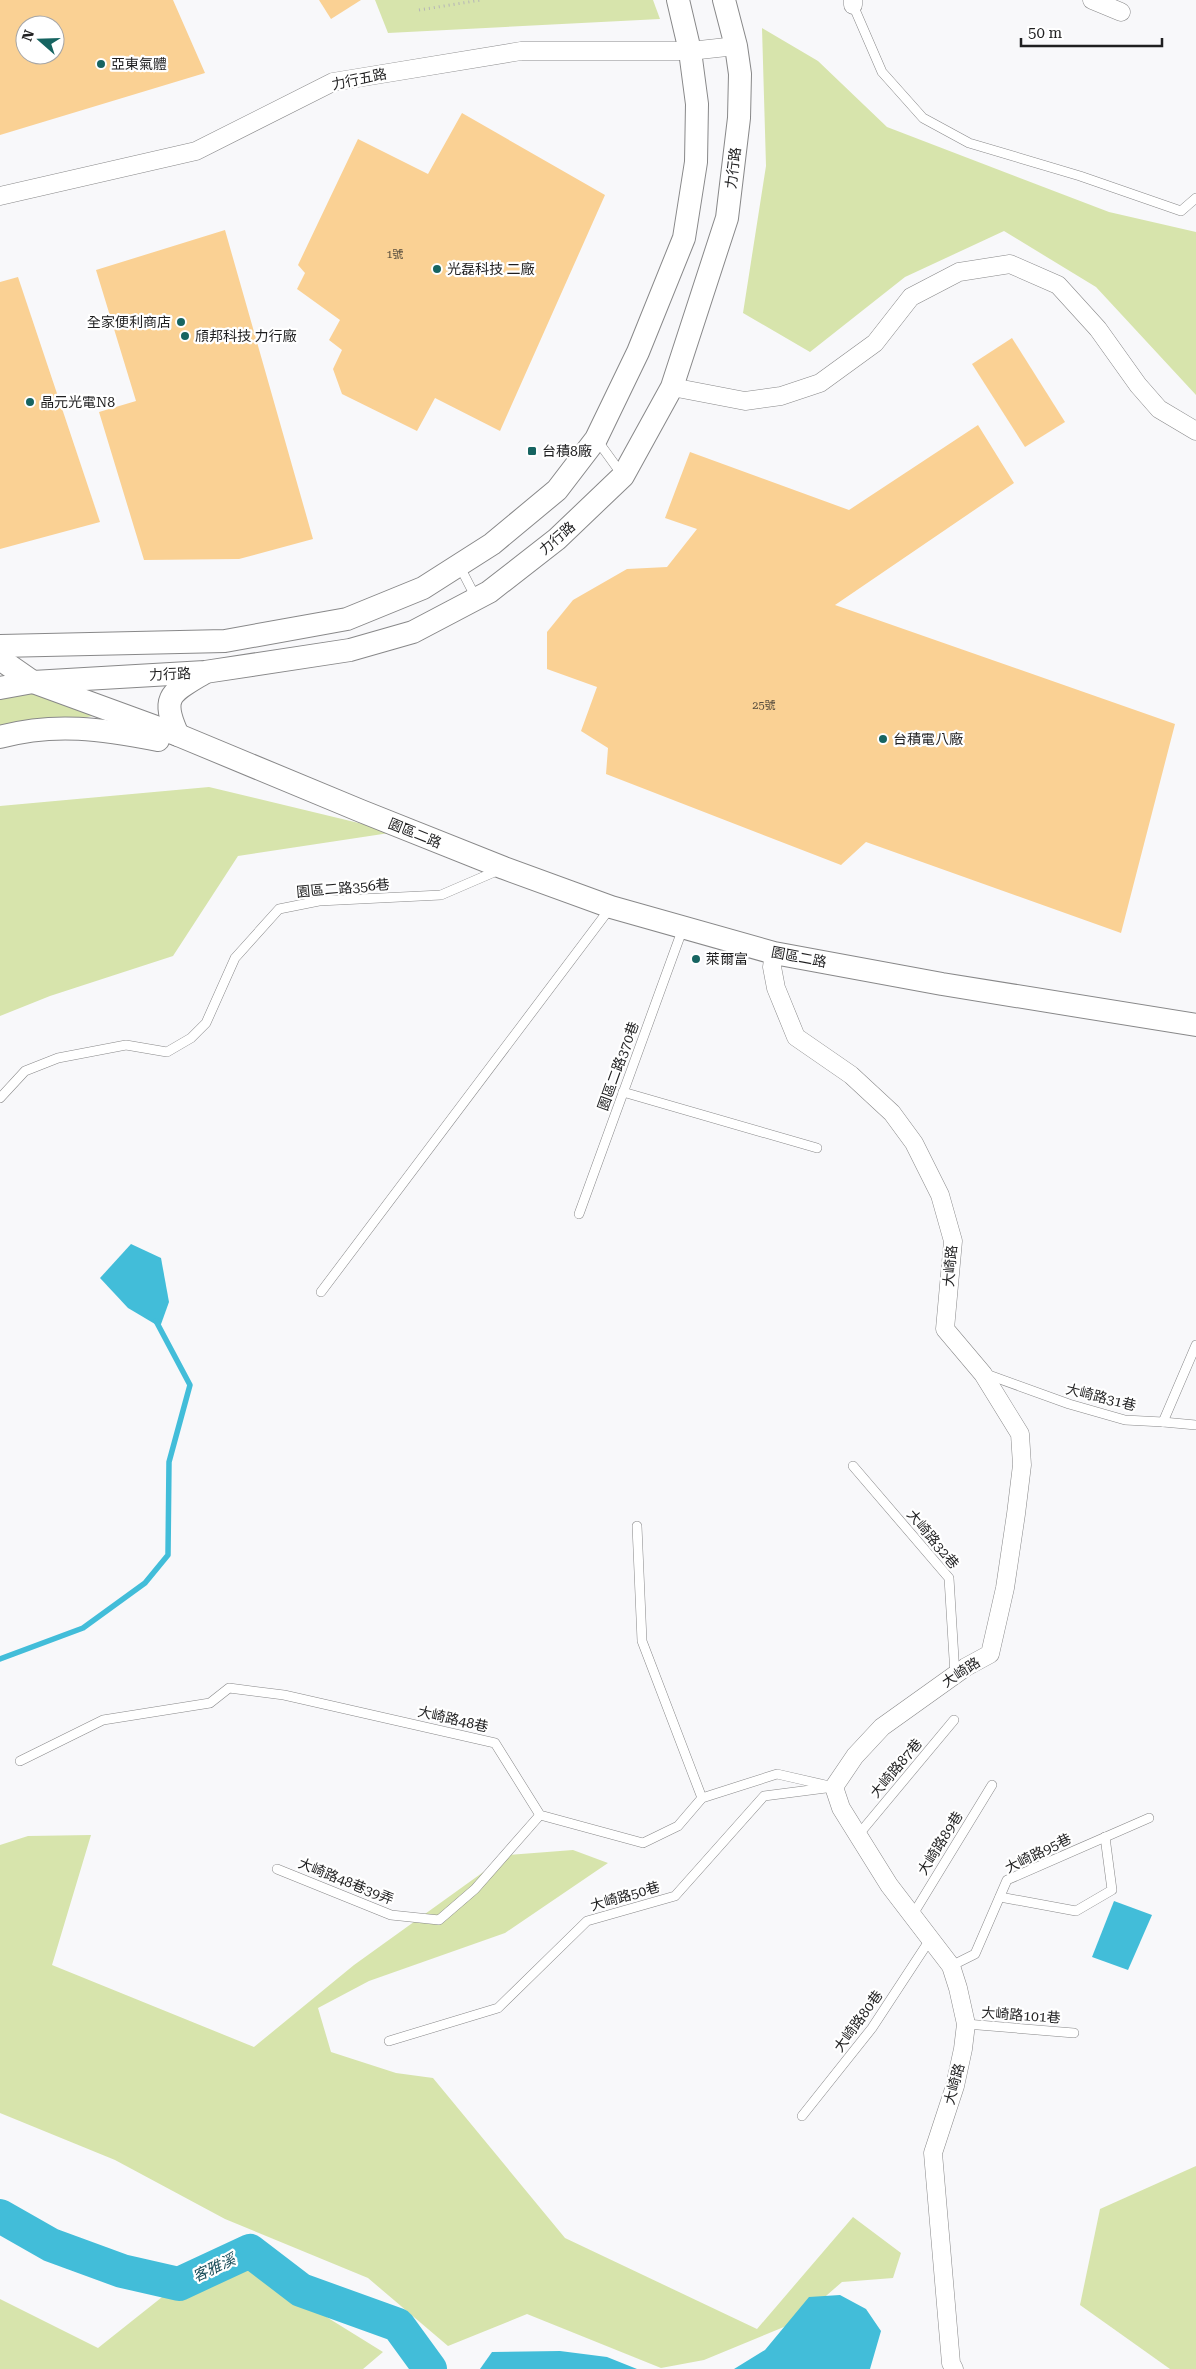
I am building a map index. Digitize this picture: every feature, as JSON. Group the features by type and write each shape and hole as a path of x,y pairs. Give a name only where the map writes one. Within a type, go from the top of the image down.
{"street":[{"path":"0,646 225,641 300,630 347,619 423,588 492,544 557,490 596,438 638,352 684,238 696,162 697,104 690,51 678,0"},
{"name":"力行路","path":"0,688 33,682 205,672 350,650 413,632 490,592 557,539 623,476 672,387 727,218 739,118 740,74 736,46 724,0"},
{"path":"1092,0 1121,12"},
{"name":"力行五路","path":"0,196 196,151 333,82 521,51 690,51 736,46"},
{"path":"672,387 745,401 781,396 820,382 875,343 911,298 959,272 1010,264 1058,285 1098,329 1138,385 1159,409 1196,431"},
{"name":"園區二路","path":"0,659 33,682 178,735 504,868 611,907 774,953 942,984 1196,1025"},
{"path":"178,735 169,714 169,702 174,694 185,684 205,672"},
{"name":"園區二路","path":"0,737 21,731 83,727 189,746 361,811"},
{"name":"大崎路","path":"774,953 772,967 776,988 796,1037 851,1075 892,1113 914,1143 940,1195 953,1241 945,1329 983,1374 1020,1434 1022,1465 1004,1588 990,1654 955,1675 874,1734 854,1756 834,1787 841,1808 859,1834 889,1885 951,1966 966,2024 964,2049 955,2086 933,2153 943,2258 946,2322 951,2363 954,2369"}],"lane":[{"path":"853,3 882,72 923,118 969,143 1080,176 1181,211 1196,198"},
{"path":"596,438 623,476"},
{"path":"459,565 476,599"},
{"name":"園區二路356巷","path":"0,1098 25,1071 58,1058 126,1045 167,1052 191,1038 206,1023 235,958 278,908 319,901 441,895 504,868"},
{"path":"321,1292 611,907"},
{"name":"園區二路370巷","path":"579,1214 683,927"},
{"path":"623,1092 817,1148"},
{"path":"1163,1422 1196,1345"},
{"name":"大崎路31巷","path":"983,1374 1069,1404 1125,1420 1196,1425"},
{"name":"大崎路32巷","path":"853,1466 950,1578 955,1675"},
{"path":"637,1526 642,1641 702,1798"},
{"name":"大崎路48巷","path":"20,1761 103,1720 210,1703 229,1688 284,1695 495,1743 540,1815"},
{"name":"大崎路87巷","path":"859,1834 954,1720"},
{"path":"540,1815 643,1843 678,1826 702,1798 777,1774 834,1787"},
{"name":"大崎路89巷","path":"912,1916 992,1785"},
{"name":"大崎路50巷","path":"389,2041 498,2008 587,1921 675,1896 764,1796 834,1787"},
{"name":"大崎路48巷39弄","path":"277,1869 391,1915 439,1920 475,1889 540,1815"},
{"name":"大崎路95巷","path":"951,1966 975,1954 1007,1880 1149,1818"},
{"path":"1000,1897 1076,1911 1112,1890 1104,1837"},
{"name":"大崎路80巷","path":"802,2116 872,2028 931,1938"},
{"name":"大崎路101巷","path":"966,2024 1074,2032"}],"path":[{"path":"419,10 481,0"}],"green space":[{"path":"375,0 653,0 660,19 388,33"},
{"path":"762,28 818,61 887,127 1109,212 1196,232 1196,395 1096,287 1004,231 905,277 810,352 743,313 766,166"},
{"path":"30,691 100,715 0,731 0,699"},
{"path":"209,787 396,832 238,856 173,956 50,996 0,1016 0,806"},
{"path":"91,1835 52,1965 254,2047 354,1965 507,1855 573,1850 608,1863 505,1933 369,1981 318,2008 331,2052 396,2073 433,2078 565,2238 757,2329 853,2217 901,2253 893,2278 842,2282 796,2322 704,2360 661,2368 527,2314 448,2346 368,2278 225,2219 115,2160 0,2113 0,1845 28,1836"},
{"path":"1196,2166 1196,2369 1170,2369 1080,2305 1100,2209"},
{"path":"220,2251 383,2352 363,2369 0,2369 0,2299 98,2348"}],"water":[{"path":"131,1244 161,1258 169,1302 160,1327 128,1308 100,1278"},
{"path":"1114,1901 1152,1915 1128,1970 1092,1957"},
{"path":"840,2295 866,2309 881,2331 870,2369 734,2369 765,2350 809,2297"},
{"path":"560,2351 607,2357 637,2369 480,2369 492,2352"}],"building":[{"name":"亞東氣體","path":"0,0 173,0 205,73 0,135"},
{"path":"319,0 361,0 331,19"},
{"name":"光磊科技 二廠","path":"462,113 605,195 500,431 435,398 417,431 342,394 333,369 342,350 329,340 340,320 297,289 305,273 298,265 358,139 428,174"},
{"name":"頎邦科技 力行廠","path":"225,230 313,539 239,559 144,560 99,412 136,401 96,270"},
{"name":"晶元光電N8","path":"18,277 100,522 0,549 0,282"},
{"path":"1012,338 1065,422 1025,447 972,364"},
{"name":"台積電八廠","path":"978,425 1014,483 835,605 1175,724 1121,933 866,842 841,865 606,774 608,748 581,731 597,687 547,669 547,632 573,600 627,569 667,567 697,529 665,518 690,452 849,510"}],"waterway":[{"path":"0,1659 83,1628 145,1583 168,1555 169,1462 190,1385 156,1321"},
{"name":"客雅溪","path":"0,2216 51,2245 122,2271 179,2284 250,2251 301,2290 398,2325 430,2369"}],"place":[{"name":"亞東氣體","path":"101,64"},
{"name":"光磊科技 二廠","path":"437,269"},
{"name":"全家便利商店","path":"181,322"},
{"name":"頎邦科技 力行廠","path":"185,336"},
{"name":"晶元光電N8","path":"30,402"},
{"name":"台積8廠","path":"532,451"},
{"name":"台積電八廠","path":"883,739"},
{"name":"萊爾富","path":"696,959"}]}
